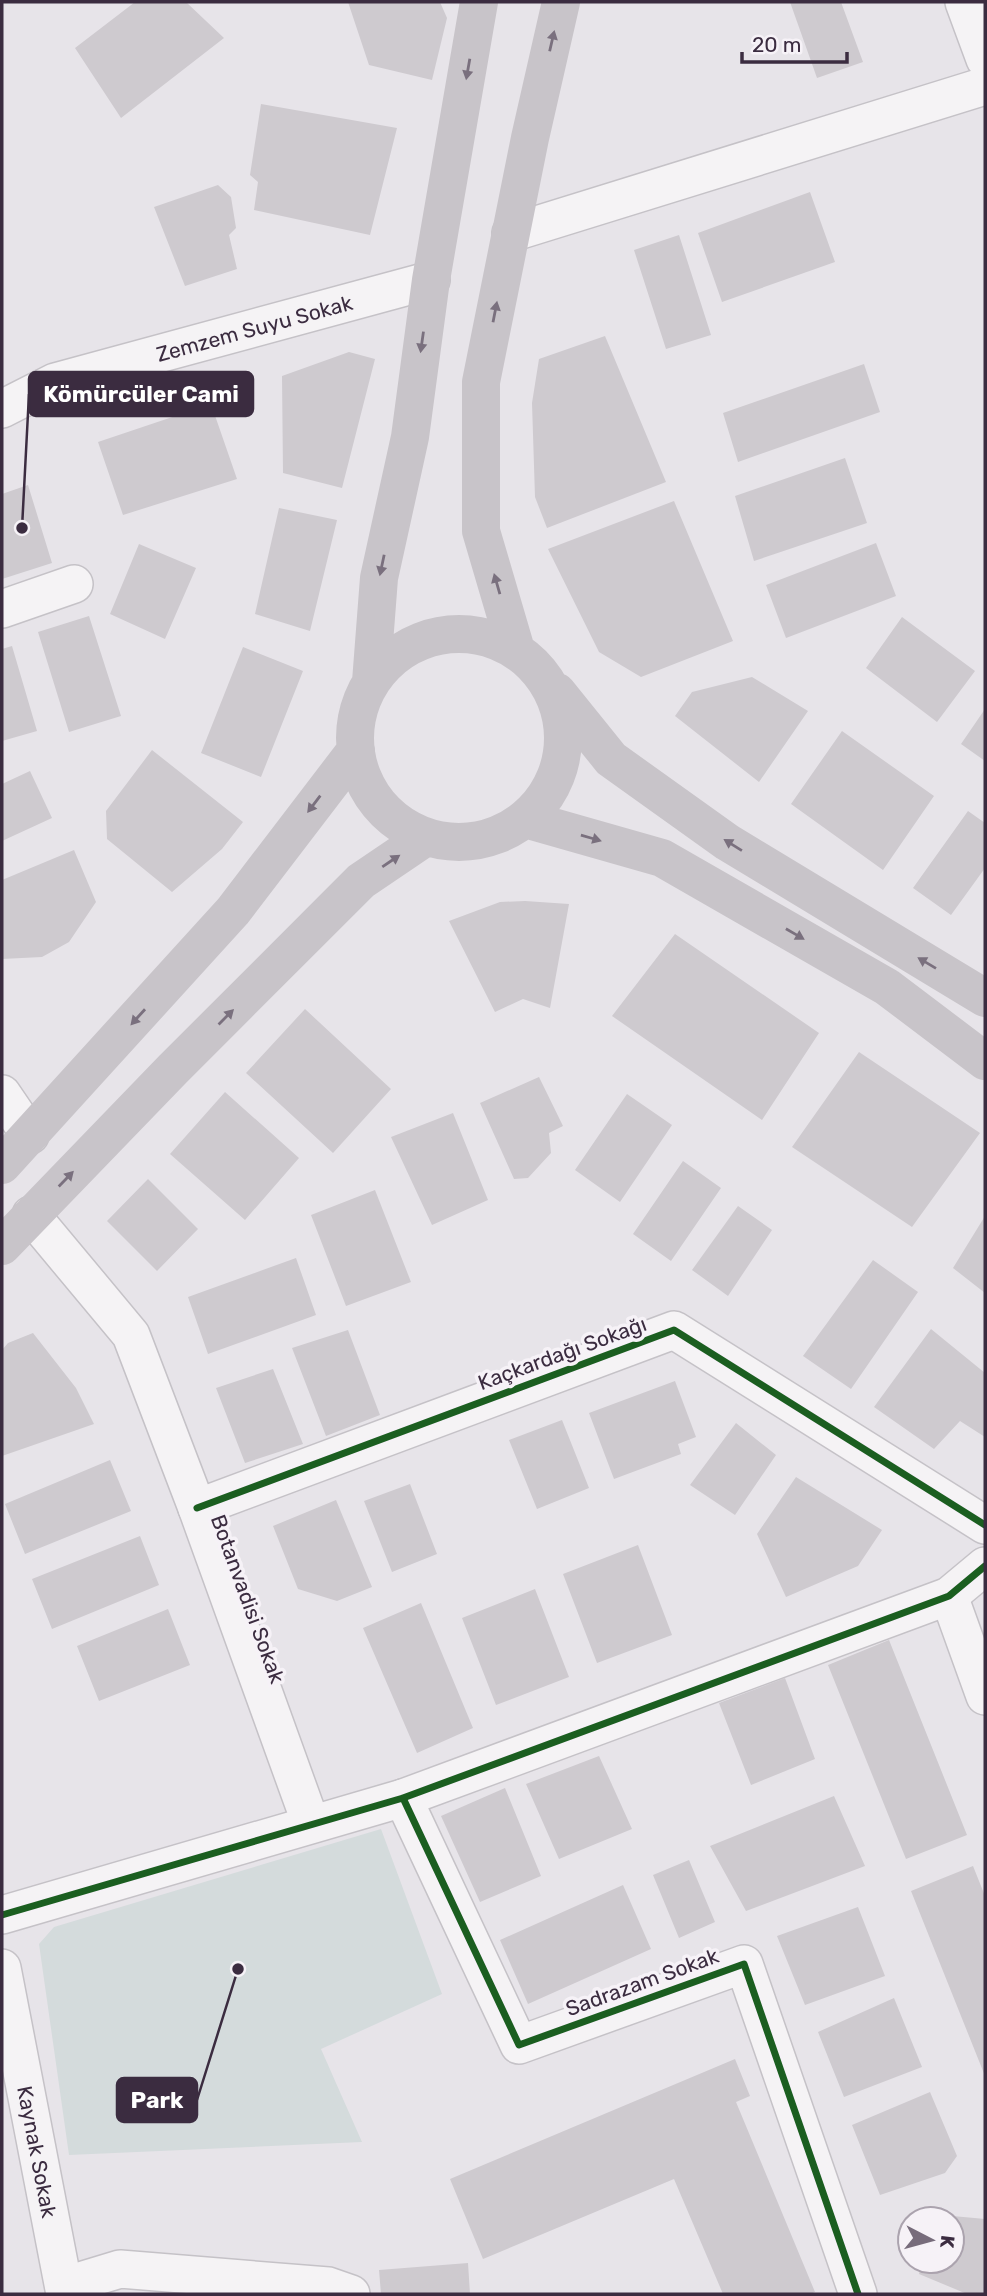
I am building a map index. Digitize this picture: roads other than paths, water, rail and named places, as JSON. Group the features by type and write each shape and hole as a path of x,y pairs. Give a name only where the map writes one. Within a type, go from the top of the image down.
{"main road":[{"path":"371,682 379,578 410,437 431,279 479,2"},
{"path":"561,2 530,138 481,382 481,531 529,661 557,701 564,733 560,765 547,795 525,819 495,836 461,843 426,837 400,824 378,804 363,779 356,750 355,726 361,703 371,682 393,657 421,640 453,633 486,637 529,661 611,759 727,842 985,998"},
{"path":"2,1165 233,911 356,750"},
{"path":"525,819 662,858 887,986 985,1061"},
{"path":"2,1246 173,1069 361,881 426,837"}],"street":[{"path":"964,2 985,59"},
{"path":"511,233 985,86"},
{"name":"Zemzem Suyu Sokak","path":"2,409 55,382 431,279"},
{"path":"2,609 75,584"},
{"path":"2,1094 30,1135"},
{"name":"Botanvadisi Sokak","path":"32,1215 131,1335 197,1508 311,1824"},
{"name":"Kaçkardağı Sokağı","path":"197,1508 674,1330 985,1525"},
{"path":"2,1915 403,1798 949,1596 985,1566"},
{"path":"949,1596 985,1696"},
{"name":"Sadrazam Sokak","path":"403,1798 519,2045 744,1964 858,2294"},
{"name":"Kaynak Sokak","path":"2,1968 64,2290"},
{"path":"64,2290 120,2269 328,2286 351,2294"}],"place":[{"name":"Kömürcüler Cami","path":"22,528"},
{"name":"Park","path":"238,1969"}]}
